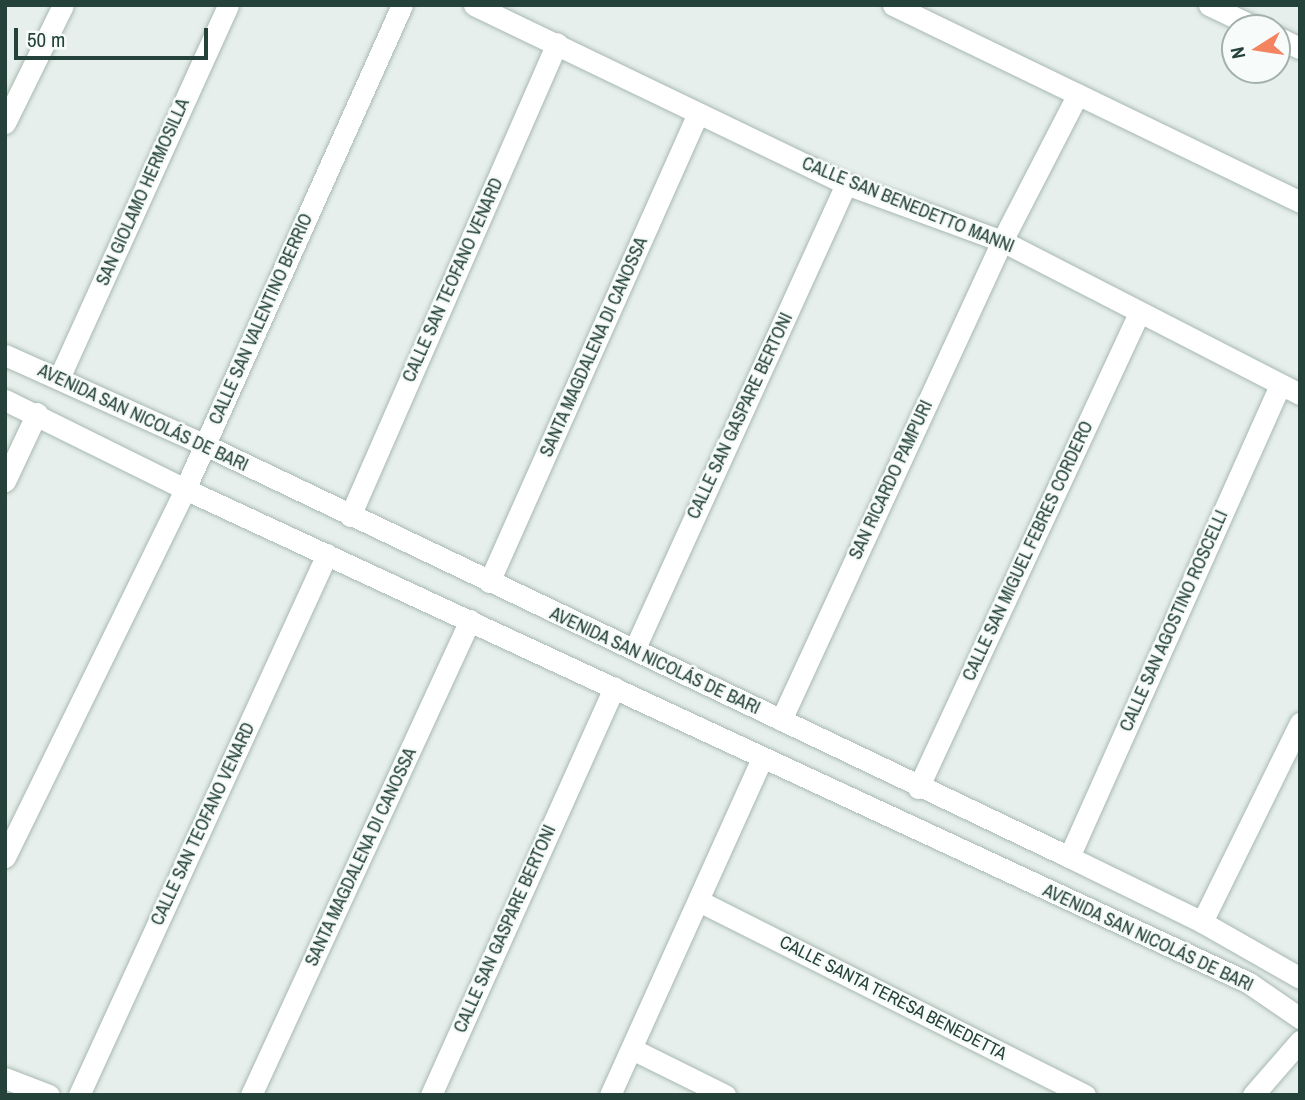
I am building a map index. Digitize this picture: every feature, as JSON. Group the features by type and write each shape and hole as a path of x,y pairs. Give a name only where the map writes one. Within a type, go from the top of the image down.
{"street":[{"path":"5,123 63,5"},
{"name":"SAN GIOLAMO HERMOSILLA","path":"59,378 228,5"},
{"name":"CALLE SAN VALENTINO BERRIO","path":"5,857 185,489 402,5"},
{"name":"CALLE SAN BENEDETTO MANNI","path":"474,5 846,184 1002,240 1300,394"},
{"path":"893,5 1300,202"},
{"path":"1209,5 1228,14"},
{"name":"CALLE SAN TEOFANO VENARD","path":"350,516 557,43"},
{"name":"SAN RICARDO PAMPURI","path":"781,720 1002,240 1078,94"},
{"name":"SANTA MAGDALENA DI CANOSSA","path":"489,582 698,113"},
{"name":"CALLE SAN GASPARE BERTONI","path":"635,649 846,184"},
{"name":"CALLE SAN MIGUEL FEBRES CORDERO","path":"918,789 1139,313"},
{"name":"AVENIDA SAN NICOLÁS DE BARI","path":"5,355 205,445 635,649 918,789 1069,857 1202,922 1300,978"},
{"name":"CALLE SAN AGOSTINO ROSCELLI","path":"1069,857 1280,385"},
{"name":"AVENIDA SAN NICOLÁS DE BARI","path":"5,400 37,413 185,489 1249,983 1300,1018"},
{"path":"5,481 37,413"},
{"name":"CALLE SAN TEOFANO VENARD","path":"79,1095 327,554"},
{"name":"SANTA MAGDALENA DI CANOSSA","path":"251,1095 470,620"},
{"name":"CALLE SAN GASPARE BERTONI","path":"431,1095 614,687"},
{"path":"1202,922 1300,723"},
{"path":"610,1095 701,902 762,759"},
{"name":"CALLE SANTA TERESA BENEDETTA","path":"701,902 1085,1095"},
{"path":"1253,1095 1300,1041"},
{"path":"632,1049 725,1095"},
{"path":"5,1078 49,1095"}]}
